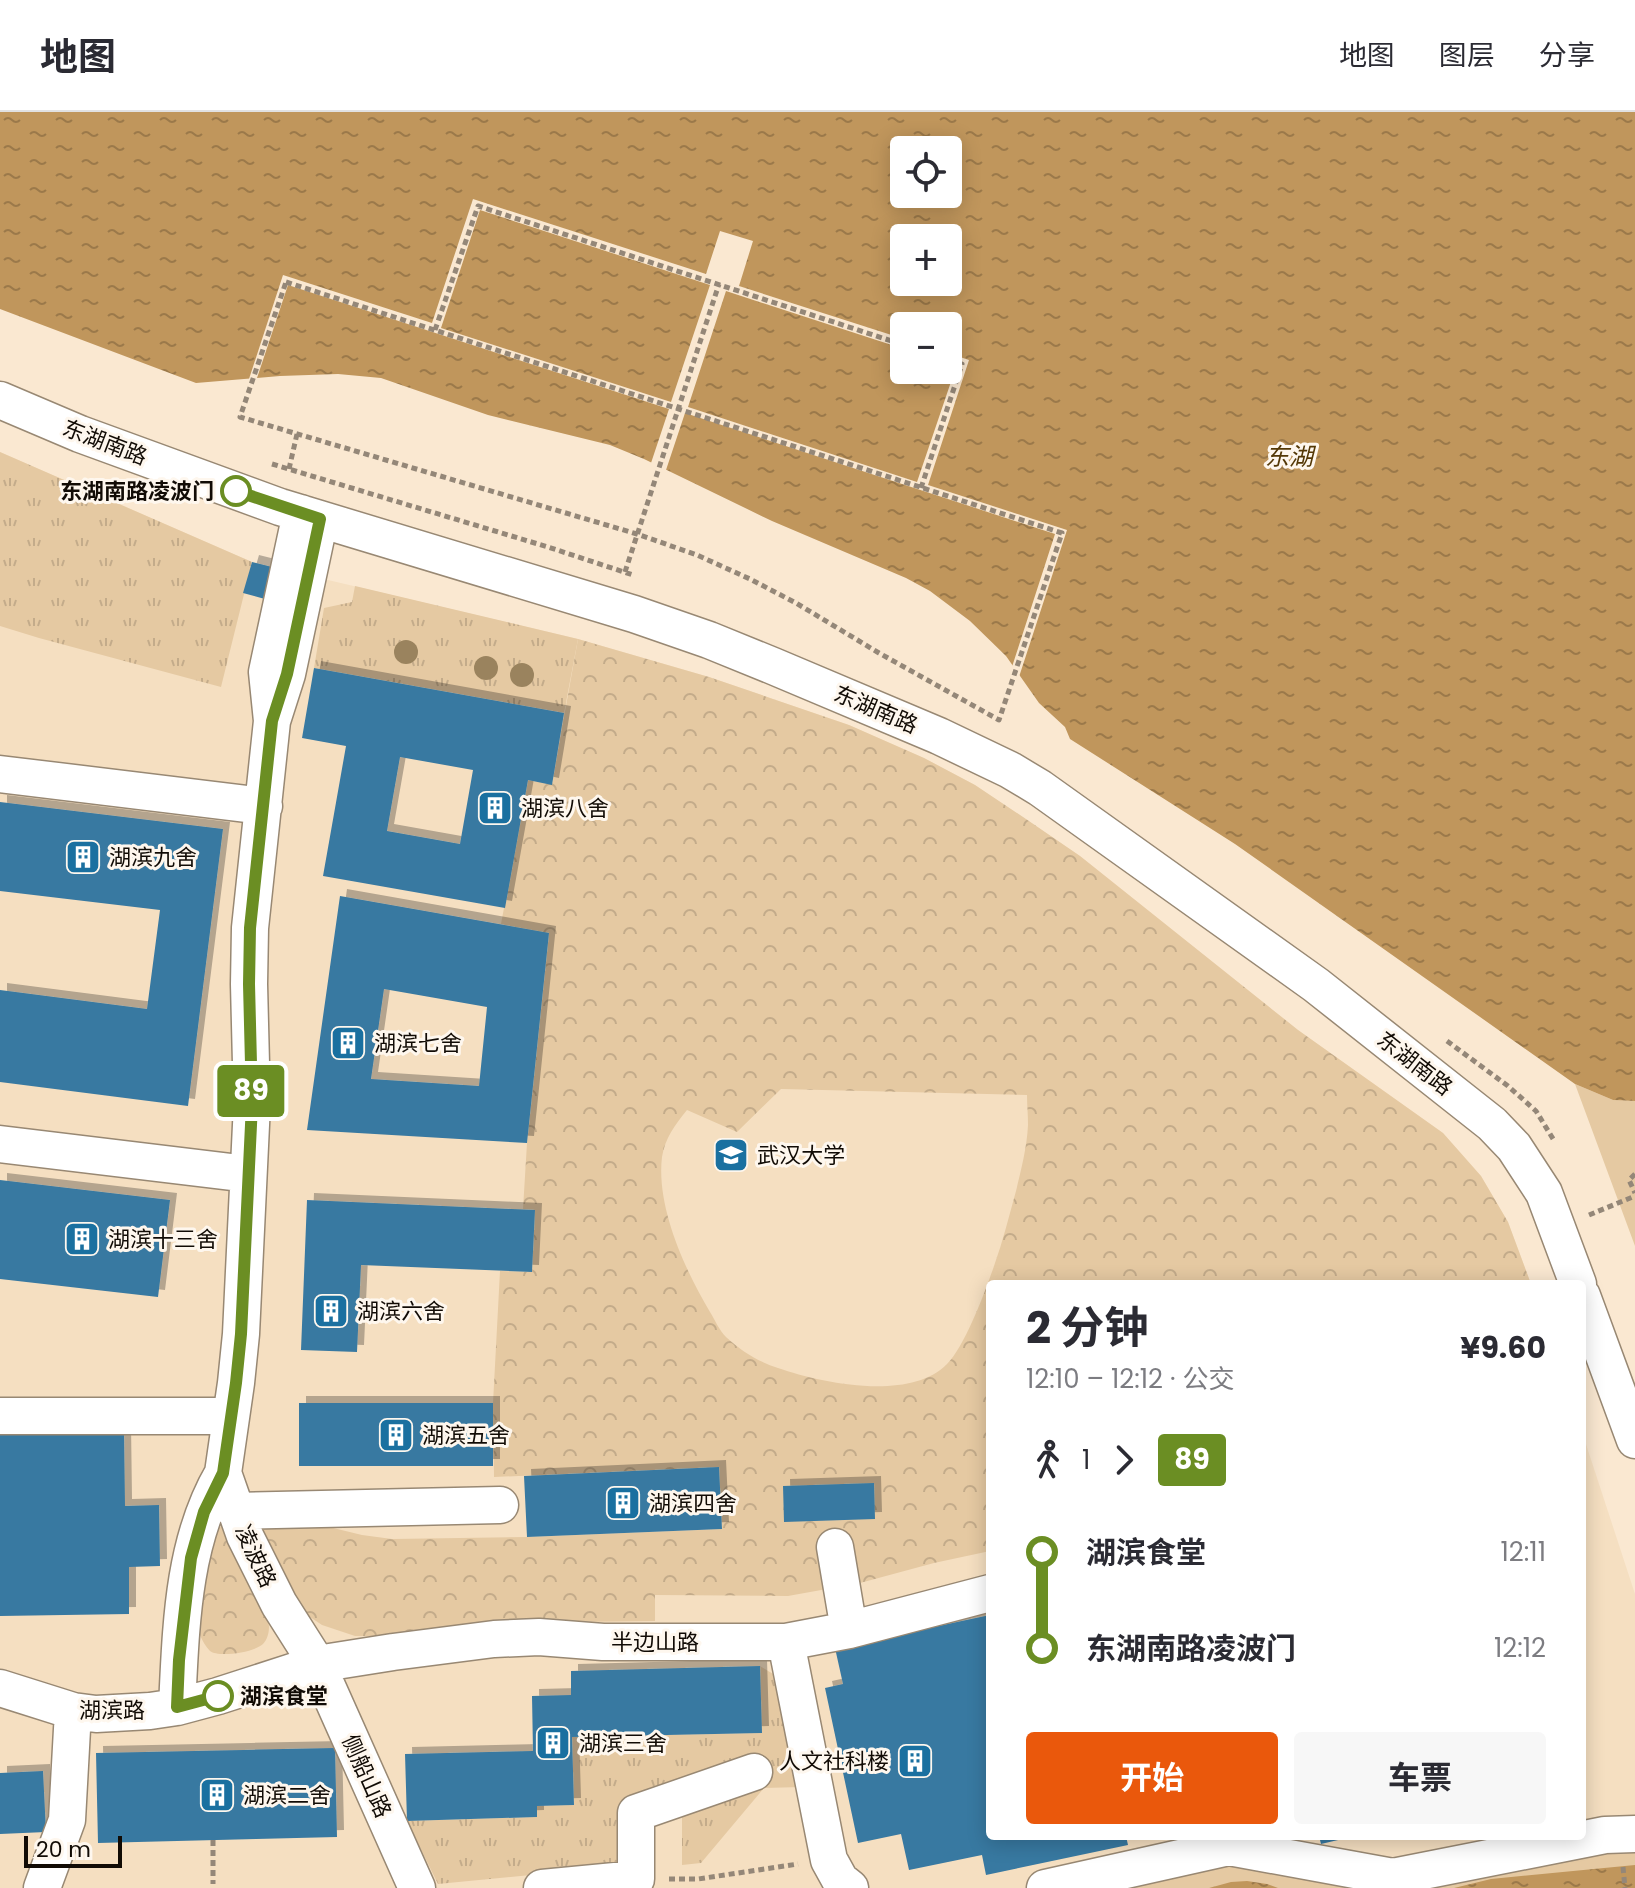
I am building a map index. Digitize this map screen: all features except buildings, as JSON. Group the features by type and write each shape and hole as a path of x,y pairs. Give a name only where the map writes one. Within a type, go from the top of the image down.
{"street":[{"name":"东湖南路","path":"0,400 80,434 310,516 634,614 709,640 939,736 1010,770 1040,788 1316,985 1492,1124 1514,1147 1544,1193 1577,1280"},
{"name":"凌波路","path":"310,516 267,672 272,721 250,928 252,1104 241,1334 223,1473 245,1536 279,1604 317,1664"},
{"path":"0,774 264,806"},
{"path":"0,1144 248,1174"},
{"path":"1586,1320 1591,1349 1635,1440"},
{"path":"0,1416 231,1416"},
{"path":"177,1707 179,1660 191,1558 204,1512 223,1473"},
{"path":"235,1511 500,1505"},
{"path":"835,1547 849,1630"},
{"name":"半边山路","path":"317,1664 494,1639 539,1637 603,1642 786,1642 849,1630 986,1594"},
{"path":"786,1642 839,1874"},
{"name":"湖滨路","path":"0,1688 73,1711 150,1711 177,1707 317,1664"},
{"name":"侧船山路","path":"317,1664 417,1888"},
{"path":"42,1888 67,1820 73,1711"},
{"path":"542,1888 636,1879 636,1813 754,1772"},
{"path":"1586,1839 1605,1835 1629,1850"},
{"path":"1045,1888 1229,1847 1393,1877 1580,1840"}],"path":[{"path":"435,330 478,206 890,340"},
{"path":"286,282 435,330 1062,533 999,720 785,597 697,555 637,534 240,417 286,282"},
{"path":"625,572 719,284"},
{"path":"921,488 955,384"},
{"path":"289,469 297,434"},
{"path":"1588,1216 1635,1195 1629,1180 1635,1174"},
{"path":"213,1840 213,1884"},
{"path":"1625,1888 1629,1850"},
{"path":"636,1879 839,1874"}],"shaded area":[{"name":"武汉大学","path":"0,452 252,562 578,639 709,677 849,725 924,758 975,785 1080,856 1298,1030 1443,1133 1481,1176 1508,1222 1530,1280 986,1280 986,1840 1586,1840 1586,1444 1635,1594 1635,1888 0,1888"}],"green space":[{"path":"0,452 252,562 221,687 0,626"},
{"path":"355,586 578,639 564,713 314,668 324,608 352,602"},
{"path":"578,639 709,677 849,725 924,758 975,785 1080,856 1298,1030 1443,1133 1481,1176 1508,1222 1530,1280 989,1280 1025,1150 1027,1095 781,1089 737,1132 687,1110 671,1132 663,1150 661,1176 668,1217 682,1258 717,1325 732,1342 757,1359 796,1374 841,1383 889,1386 911,1383 931,1376 954,1356 986,1287 986,1552 860,1583 788,1596 655,1595 655,1621 490,1623 378,1636 355,1636 322,1625 299,1607 254,1520 280,1515 392,1539 722,1529 719,1467 494,1477 493,1403 500,1271 532,1272 535,1210 523,1209 549,934 501,924 528,780 552,784"},
{"path":"1575,1084 1613,1100 1635,1101 1635,1246"},
{"path":"224,1526 258,1592 269,1627 266,1640 259,1647 229,1654 210,1651 201,1637 197,1622 198,1595 218,1527"},
{"path":"760,1666 778,1677 802,1787 764,1788 701,1863 682,1865 682,1811 645,1797 623,1866 438,1884 407,1821 537,1817 537,1806 574,1805 572,1737 761,1733"},
{"path":"1635,1842 1635,1888 1072,1888 1229,1854 1395,1885"}],"water":[{"name":"东湖","path":"0,112 1635,112 1635,1101 1613,1100 1575,1084 1235,844 1070,739 1065,727 1039,703 1006,656 970,621 930,591 906,578 772,521 610,445 488,415 381,378 338,374 196,383 0,309"},
{"path":"1635,1865 1635,1888 1454,1888 1491,1879"},
{"path":"1247,1881 1278,1888 1209,1888 1231,1882"}],"pier":[{"path":"473,199 706,274 720,231 753,241 739,286 890,335 890,344 726,291 688,407 917,482 950,384 961,384 928,485 1067,530 1018,680 1011,670 1055,534 685,413 665,473 650,466 669,409 288,285 256,381 248,382 283,275 432,323","holes":["480,210 710,285 671,402 441,328"]},
{"path":"962,358 969,360 962,381"}],"bus line":[{"name":"89","path":"218,1696 177,1707 179,1660 191,1558 204,1512 223,1473 241,1334 252,1104 250,928 272,721 287,674 320,519 236,491"}],"place":[{"name":"东湖南路凌波门","path":"236,491"},
{"name":"湖滨八舍","path":"495,808"},
{"name":"湖滨九舍","path":"83,857"},
{"name":"湖滨七舍","path":"348,1043"},
{"name":"武汉大学","path":"731,1155"},
{"name":"湖滨十三舍","path":"82,1239"},
{"name":"湖滨六舍","path":"331,1311"},
{"name":"湖滨五舍","path":"396,1435"},
{"name":"湖滨四舍","path":"623,1503"},
{"name":"湖滨食堂","path":"218,1696"},
{"name":"湖滨三舍","path":"553,1743"},
{"name":"人文社科楼","path":"915,1761"},
{"name":"湖滨二舍","path":"217,1795"}]}
